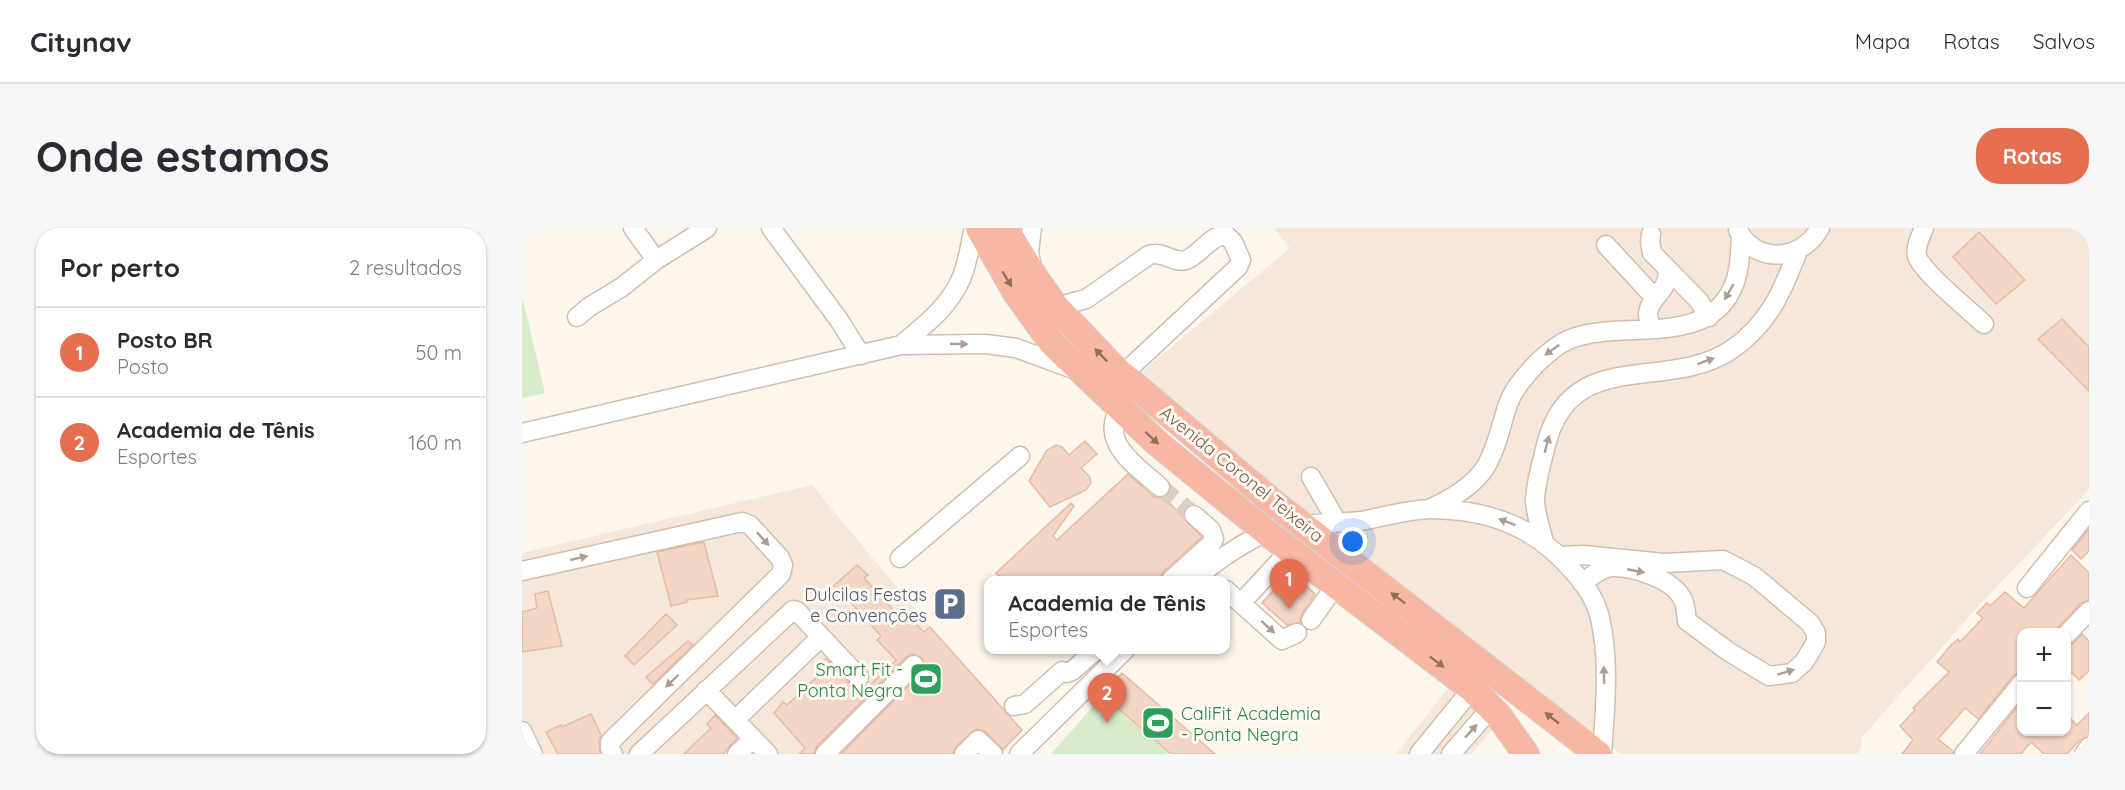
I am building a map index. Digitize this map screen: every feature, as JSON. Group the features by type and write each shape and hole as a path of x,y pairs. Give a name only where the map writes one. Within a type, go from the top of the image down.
{"highway":[{"name":"Avenida Coronel Teixeira","path":"979,228 1016,293 1052,343 1081,372 1157,443 1266,532 1472,689 1491,708 1526,754"},
{"name":"Avenida Coronel Teixeira","path":"1005,228 1056,307 1122,375 1302,525 1600,754"}],"street":[{"path":"633,228 656,260"},
{"path":"577,317 656,260 707,228"},
{"path":"771,228 839,320 861,355"},
{"path":"901,345 932,320 948,302 962,277 974,228"},
{"path":"1032,228 1029,237 1029,252 1034,276"},
{"path":"1924,228 1917,245 1917,257 1930,273 1984,324"},
{"path":"1739,232 1750,245 1764,254 1786,255 1798,251 1811,242 1821,229"},
{"path":"1430,509 1464,490 1484,469 1496,446 1509,402 1524,378 1546,354 1566,341 1595,333 1698,322 1709,317 1731,291 1739,268 1739,232"},
{"path":"1056,307 1086,299 1149,255 1161,253 1182,261 1189,259 1219,235 1226,234 1230,237 1240,260 1238,267 1122,375"},
{"path":"1651,234 1652,253 1699,301 1709,317"},
{"path":"1606,245 1655,298"},
{"path":"1544,542 1535,504 1537,481 1548,437 1559,411 1574,396 1593,383 1623,376 1671,371 1704,362 1729,351 1756,331 1771,310 1784,286 1798,251"},
{"path":"1651,328 1648,313 1655,298 1665,287 1668,270"},
{"path":"522,433 901,345 976,344 1016,348 1081,372"},
{"path":"1120,408 1113,420 1113,428 1122,453 1161,487"},
{"path":"900,558 1020,456"},
{"path":"1311,477 1337,522"},
{"path":"1302,525 1359,521 1430,509 1484,514 1509,522 1544,542 1560,556 1582,583 1590,594 1599,615 1604,641 1605,707 1600,754"},
{"path":"2026,588 2089,511"},
{"path":"1175,576 1214,539 1211,530 1194,515"},
{"path":"522,571 742,522 750,525 780,558 783,565 781,574 610,742 609,745 614,754"},
{"path":"1206,576 1239,545 1266,532"},
{"path":"1241,603 1290,550"},
{"path":"1560,556 1583,555 1664,563 1723,560 1754,576 1810,623 1816,633 1816,642 1804,662 1792,673 1769,676 1729,652 1687,621 1684,599 1675,588 1660,579 1642,572 1610,567 1582,583"},
{"path":"1311,620 1336,585"},
{"path":"1230,593 1282,640 1297,633"},
{"path":"639,754 793,610 797,611 860,677"},
{"path":"2071,630 2089,610"},
{"path":"735,720 821,637"},
{"path":"1014,706 1025,704 1062,671 1067,673 1072,671 1091,654"},
{"path":"1019,754 1121,654"},
{"path":"825,754 914,664"},
{"path":"1419,754 1472,689"},
{"path":"1964,754 2017,689"},
{"path":"706,690 768,754"},
{"path":"1451,754 1491,708"},
{"path":"522,731 533,754"},
{"path":"737,754 753,739"},
{"path":"964,754 978,740 993,754"},
{"path":"2084,754 2089,747"}],"shaded area":[{"path":"1274,228 2089,228 2089,490 1984,600 1862,737 1861,749 1857,754 1621,754 1315,520 1138,375 1290,248"},
{"path":"812,485 930,627 799,754 522,754 522,553"},
{"path":"1453,682 1497,723 1472,754 1396,754"}],"green space":[{"path":"522,296 545,393 522,398"},
{"path":"1103,695 1168,752 1166,754 1051,754"}],"building":[{"path":"1979,232 2025,280 1996,304 1953,257"},
{"path":"2062,319 2089,347 2089,391 2038,339"},
{"path":"1085,441 1097,454 1081,468 1090,477 1091,483 1086,490 1050,507 1029,481 1047,450 1056,445 1062,447 1069,455"},
{"path":"1128,474 1153,496 1164,497 1202,537 1163,572 1162,576 999,576 996,573 1071,503 1074,506 1053,536 1057,540"},
{"path":"2089,529 2089,551 2081,559 2072,550"},
{"path":"704,542 718,596 686,600 687,602 671,606 657,552"},
{"path":"2071,555 2089,573 2089,600 2081,603 2058,628 2017,628 2017,674 2013,676 1978,719 1965,708 1938,739 1953,751 1953,754 1902,754 1913,740 1900,726 1915,710 1913,708 1949,672 1937,662 1951,645 1958,639 1960,642 1983,618 1977,613 1987,603 1990,606 2005,592 2024,608"},
{"name":"Smart Fit - Ponta Negra","path":"857,565 868,575 864,578 899,616 904,612 924,632 930,627 1022,730 1003,750 986,732 976,729 956,746 953,754 841,754 922,672 925,667 922,658 912,654 906,657 817,746 814,754 799,754 805,748 774,713 783,702 787,705 824,670 819,666 826,658 856,688 865,686 867,688 896,660 877,640 881,636 845,596 839,601 829,590"},
{"path":"1290,572 1315,594 1302,614 1300,623 1287,625 1262,603"},
{"path":"548,591 562,646 522,652 522,612 537,608 535,594"},
{"path":"666,614 677,625 634,665 625,656"},
{"path":"2082,634 2089,641 2089,671 2079,680 2071,672 2071,644"},
{"path":"688,641 693,645 653,684 646,677"},
{"name":"CaliFit Academia - Ponta Negra","path":"1122,673 1215,754 1171,754 1103,695"},
{"path":"2017,707 2017,736 2071,736 2071,719 2077,725 2089,713 2089,736 2080,740 2067,754 2044,754 2031,742 2021,754 1980,754"},
{"path":"591,714 601,735 600,754 558,754 546,732"},
{"path":"715,715 737,738 723,754 684,754 711,728 707,724"}],"tunnel":[{"path":"1160,487 1194,515"}],"place":[{"name":"Dulcilas Festas e Convenções","path":"950,604"},
{"name":"Posto BR","path":"1289,609"},
{"name":"Smart Fit - Ponta Negra","path":"926,679"},
{"name":"Academia de Tênis","path":"1107,723"},
{"name":"CaliFit Academia - Ponta Negra","path":"1158,723"}]}
